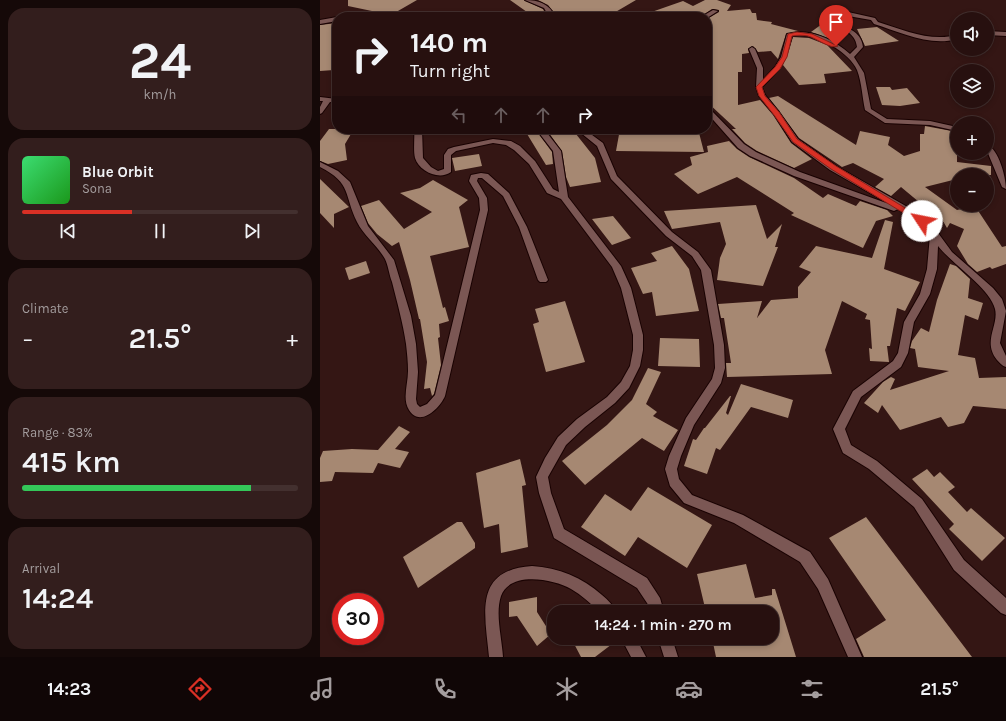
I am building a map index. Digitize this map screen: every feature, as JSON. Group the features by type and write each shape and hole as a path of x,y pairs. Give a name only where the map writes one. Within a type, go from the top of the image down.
{"street":[{"path":"528,0 544,5 551,12"},
{"path":"850,57 860,48 858,39 856,35 835,22 832,19 834,15 848,14 873,19 876,23 932,40 950,39"},
{"path":"320,22 332,20"},
{"path":"994,33 1006,34"},
{"path":"759,87 778,68 784,57 788,37 792,34 810,35 836,46 850,57 859,69 866,94 865,100 868,110 874,115 884,121 930,123 950,127"},
{"path":"752,49 760,68 759,87 762,96 777,113 795,140 833,168 908,211 930,228 950,254 1002,299 995,343 999,355 1006,363"},
{"path":"320,112 323,100"},
{"path":"712,114 741,146 753,154 797,174 869,200 908,211"},
{"path":"418,134 419,158 434,172 440,174 445,173 448,170 446,156 451,150 493,141 504,142 512,144 532,163 538,170 550,191 564,197"},
{"path":"544,134 557,151 564,197 616,266 626,288 638,335 638,350 635,366 625,385 611,400 581,423 562,441 549,462 542,478 545,493 559,533 642,583 655,605"},
{"path":"587,134 600,144 614,177 669,234 695,254 706,270 719,345 720,368 716,380 690,422 674,456 671,470 674,482 688,499 738,519 805,557 823,584 856,657"},
{"path":"994,158 1006,187"},
{"path":"320,164 343,179 349,189 357,214 364,228 384,249 390,260 411,339 414,372 411,400 412,406 416,411 422,412 429,410 440,396 484,210 483,198 473,181 474,177 481,175 485,176 506,195 523,227 543,280"},
{"path":"934,235 932,269 925,294 909,322 903,353 897,364 857,394 839,429 847,449 873,466 918,503 959,565 1006,608"},
{"path":"496,657 492,611 495,592 501,582 511,576 523,573 547,574 558,577 574,583 602,605"},
{"path":"632,645 640,657"},
{"path":"667,645 671,657"}],"building":[{"path":"348,0 417,0 396,12 377,12 348,6"},
{"path":"510,0 524,0 543,9 544,12 527,12"},
{"path":"538,0 636,0 616,12 553,12 548,5"},
{"path":"705,0 717,0 731,5 727,11 750,9 752,13 756,13 757,20 772,22 771,24 798,31 786,34 778,59 771,51 758,52 753,46 748,49 749,53 742,54 742,72 738,72 738,105 760,100 773,115 791,143 812,159 794,168 757,151 745,143 732,129 736,129 712,107 712,16 719,12 719,10 712,9 708,12 652,12 683,1 693,6"},
{"path":"332,24 332,70 320,71 320,25"},
{"path":"822,24 839,29 828,38 811,32"},
{"path":"877,27 899,41 865,46 857,29"},
{"path":"793,37 809,38 827,45 852,71 824,74 826,83 799,85 783,65"},
{"path":"876,87 890,87 892,90 907,88 920,103 900,106 882,105"},
{"path":"778,96 856,145 860,131 890,137 888,145 904,156 920,151 920,134 924,134 925,126 950,131 950,160 991,166 991,168 950,168 950,181 925,187 950,205 950,212 979,212 1002,247 1006,246 1006,264 992,269 990,267 977,272 968,264 957,246 964,229 950,223 947,228 933,204 925,207 901,187 891,196 875,187 884,179 853,163 842,167 799,138 769,98"},
{"path":"329,129 332,129 332,134 351,134 345,144 347,160 328,164 320,161 320,141"},
{"path":"527,134 539,134 552,152 553,164 546,165"},
{"path":"550,134 576,134 595,158 601,182 570,187 566,177 562,151"},
{"path":"619,134 699,134 704,152 616,151"},
{"path":"729,141 737,149 749,157 794,178 823,198 828,194 856,206 860,201 887,210 893,216 876,221 863,248 791,215 794,213 737,177 698,194 674,174 692,165 690,157 708,152 707,146"},
{"path":"479,154 482,166 455,171 452,158"},
{"path":"320,179 349,207 334,214 334,228 320,213"},
{"path":"433,180 468,200 459,207 469,247 430,256 443,308 445,307 449,321 439,324 440,337 438,338 441,365 434,394 432,396 430,388 424,389 427,362 420,319 399,242 392,246 377,234 368,223 361,206 379,200 404,229 432,212 400,193 420,188"},
{"path":"756,205 767,239 782,224 775,247 778,247 763,286 717,280 720,258 726,244 720,222 672,229 664,211"},
{"path":"613,216 631,238 612,245 592,219"},
{"path":"885,220 893,222 884,269 920,282 905,311 897,308 890,346 887,346 889,362 870,361 869,348 872,349 870,320 865,319 867,314 842,301 825,350 832,374 727,377 726,363 731,363 724,318 721,318 718,304 762,301 757,318 771,300 798,298 798,287 811,272 799,267 816,246 872,258"},
{"path":"672,246 689,269 699,311 656,316 652,292 643,294 631,268 657,261 651,253"},
{"path":"366,261 370,273 349,280 345,268"},
{"path":"950,264 956,266 970,279 968,298 983,303 978,320 965,315 958,355 975,358 979,378 1006,377 1006,409 973,406 964,423 948,427 941,417 900,430 882,405 878,413 864,403 883,382 891,377 895,379 890,390 949,371 918,367 915,349 910,348 912,341 921,328 929,332 937,300"},
{"path":"565,301 585,362 546,372 533,324 539,322 535,309"},
{"path":"660,338 699,339 700,367 658,366"},
{"path":"648,368 661,372 646,404 657,412 653,416 678,430 664,451 642,438 585,485 562,461 607,425 632,400"},
{"path":"741,384 793,400 788,418 751,407 720,450 716,448 707,474 684,466 693,439 696,440 704,428 731,396 726,413 728,415"},
{"path":"399,426 410,432 395,449 409,452 400,468 378,463 373,473 335,472 332,481 320,482 320,458 323,451 352,449 378,450"},
{"path":"520,459 526,485 522,486 528,547 501,553 499,524 484,528 476,473"},
{"path":"927,469 934,477 940,472 955,487 948,492 967,512 971,508 1005,538 982,561 949,529 954,524 912,479"},
{"path":"648,487 712,525 687,568 638,537 625,556 581,527 605,494 631,511"},
{"path":"866,517 972,657 864,657 856,639 886,620 829,538"},
{"path":"457,522 462,522 475,543 475,548 418,588 403,557"},
{"path":"746,564 755,598 772,595 772,589 775,589 796,657 716,657 713,645 779,645 779,605 704,605 697,574"},
{"path":"537,597 537,612 547,628 547,637 537,646 517,616 509,617 509,602"},
{"path":"575,645 611,645 595,657 581,657"}],"route":[{"path":"836,46 810,35 797,33 790,35 788,37 784,57 778,68 759,87 762,96 777,113 795,140 802,146 833,168 908,211 922,221"}]}
